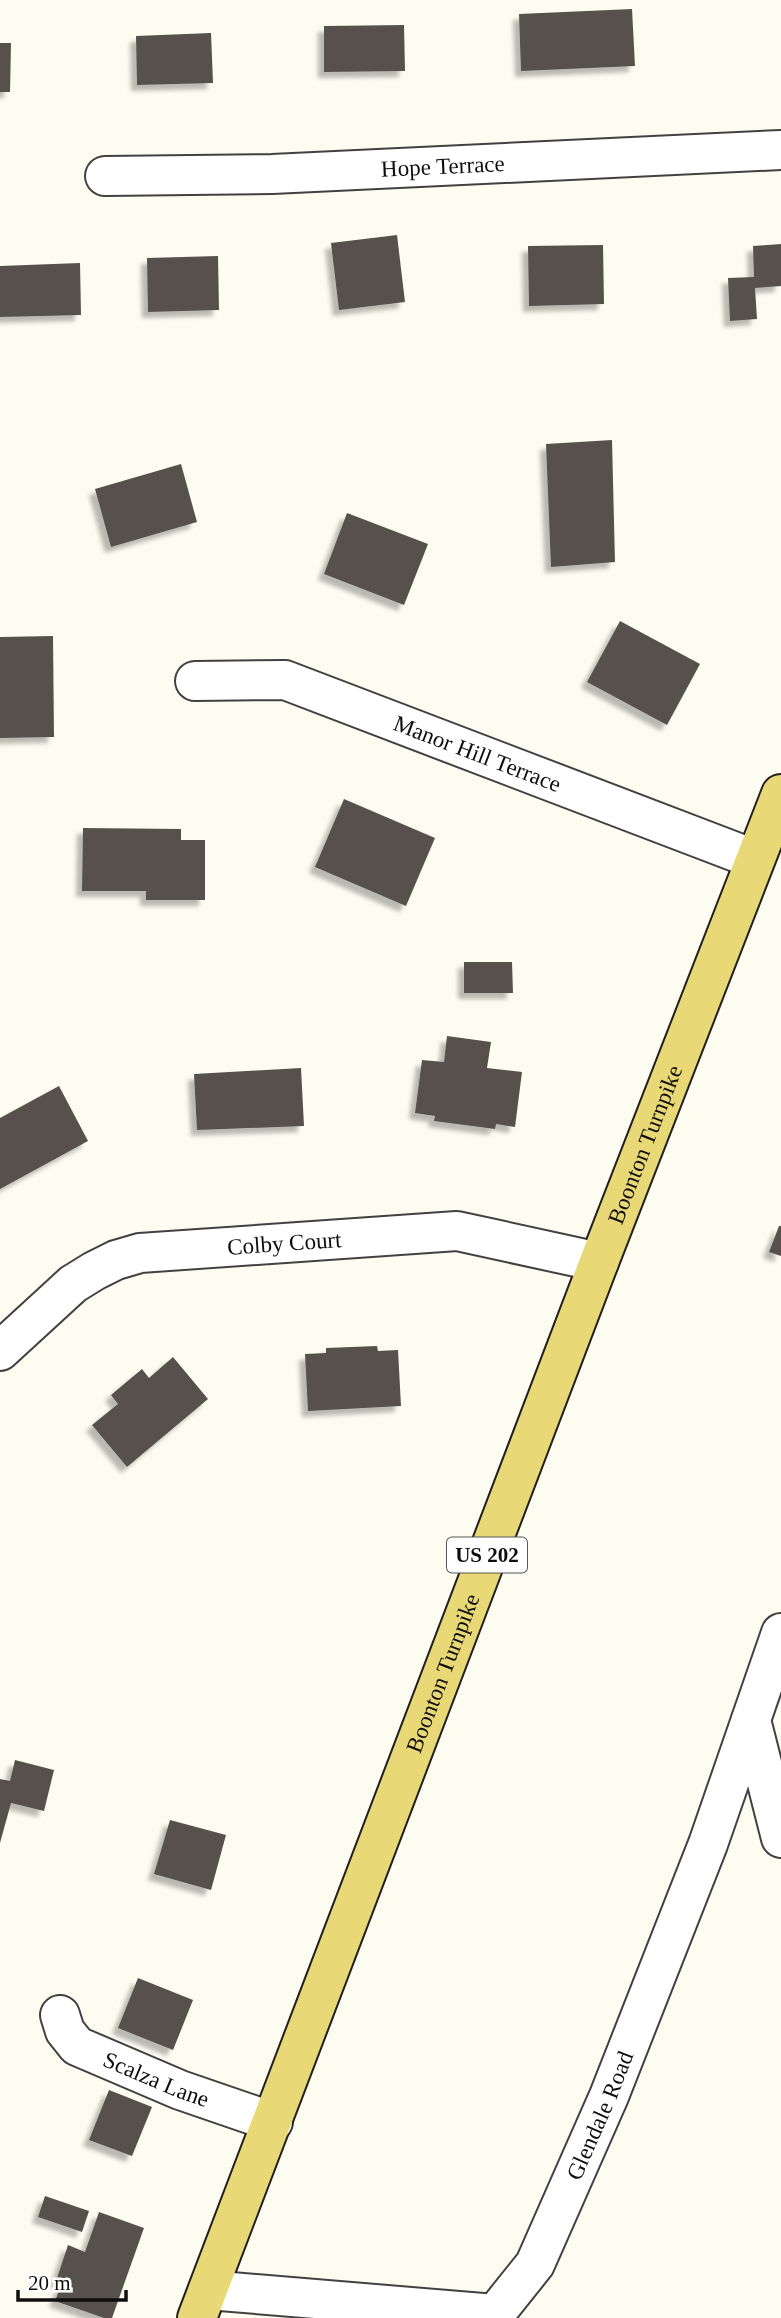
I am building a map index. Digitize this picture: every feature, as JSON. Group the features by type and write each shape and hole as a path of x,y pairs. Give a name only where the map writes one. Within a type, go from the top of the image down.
{"main road":[{"name":"Boonton Turnpike","path":"202,2304 599,1262 781,793"}],"street":[{"name":"Hope Terrace","path":"105,176 272,174 781,150"},
{"name":"Manor Hill Terrace","path":"195,681 285,680 754,859"},
{"name":"Colby Court","path":"0,1352 73,1284 116,1260 140,1253 457,1231 599,1262"},
{"name":"Glendale Road","path":"202,2304 497,2316 535,2264 608,2096 708,1844 781,1633"},
{"path":"751,1720 781,1839"},
{"name":"Scalza Lane","path":"60,2015 65,2031 78,2046 180,2090 273,2122"}],"building":[{"path":"632,9 635,66 521,71 519,14"},
{"path":"404,25 405,71 324,72 324,26"},
{"path":"211,33 213,83 137,85 136,36"},
{"path":"0,43 11,43 10,92 0,92"},
{"path":"397,235 405,302 339,310 331,243"},
{"path":"781,244 781,286 755,288 757,319 730,321 728,278 754,277 753,246"},
{"path":"603,245 604,304 529,306 528,246"},
{"path":"218,256 219,310 148,312 147,258"},
{"path":"80,263 81,315 0,317 0,266"},
{"path":"612,440 615,562 551,567 546,444"},
{"path":"181,464 197,522 111,547 95,489"},
{"path":"347,513 428,544 404,605 324,574"},
{"path":"620,621 700,664 667,725 587,682"},
{"path":"53,636 54,737 0,738 0,637"},
{"path":"344,799 435,838 406,906 315,867"},
{"path":"83,828 181,829 181,840 205,840 205,900 146,900 146,891 82,891"},
{"path":"464,962 512,962 513,993 464,993"},
{"path":"447,1036 491,1042 487,1068 522,1072 515,1127 496,1124 495,1129 434,1121 435,1116 415,1113 422,1060 444,1062"},
{"path":"301,1068 304,1126 197,1130 194,1074"},
{"path":"59,1086 88,1141 0,1189 0,1118"},
{"path":"781,1226 781,1256 769,1252"},
{"path":"377,1346 378,1351 398,1350 401,1406 308,1411 305,1354 326,1353 326,1348"},
{"path":"173,1357 208,1399 127,1467 92,1425 118,1404 111,1395 142,1369 149,1378"},
{"path":"15,1760 54,1770 44,1811 11,1803 0,1843 0,1779 10,1781"},
{"path":"170,1820 226,1835 211,1890 154,1874"},
{"path":"138,1978 193,2000 173,2050 118,2028"},
{"path":"109,2090 152,2107 132,2156 89,2140"},
{"path":"45,2196 89,2211 82,2232 38,2217"},
{"path":"99,2212 144,2228 112,2318 104,2318 55,2301 62,2283 56,2281 68,2245 85,2252"}]}
